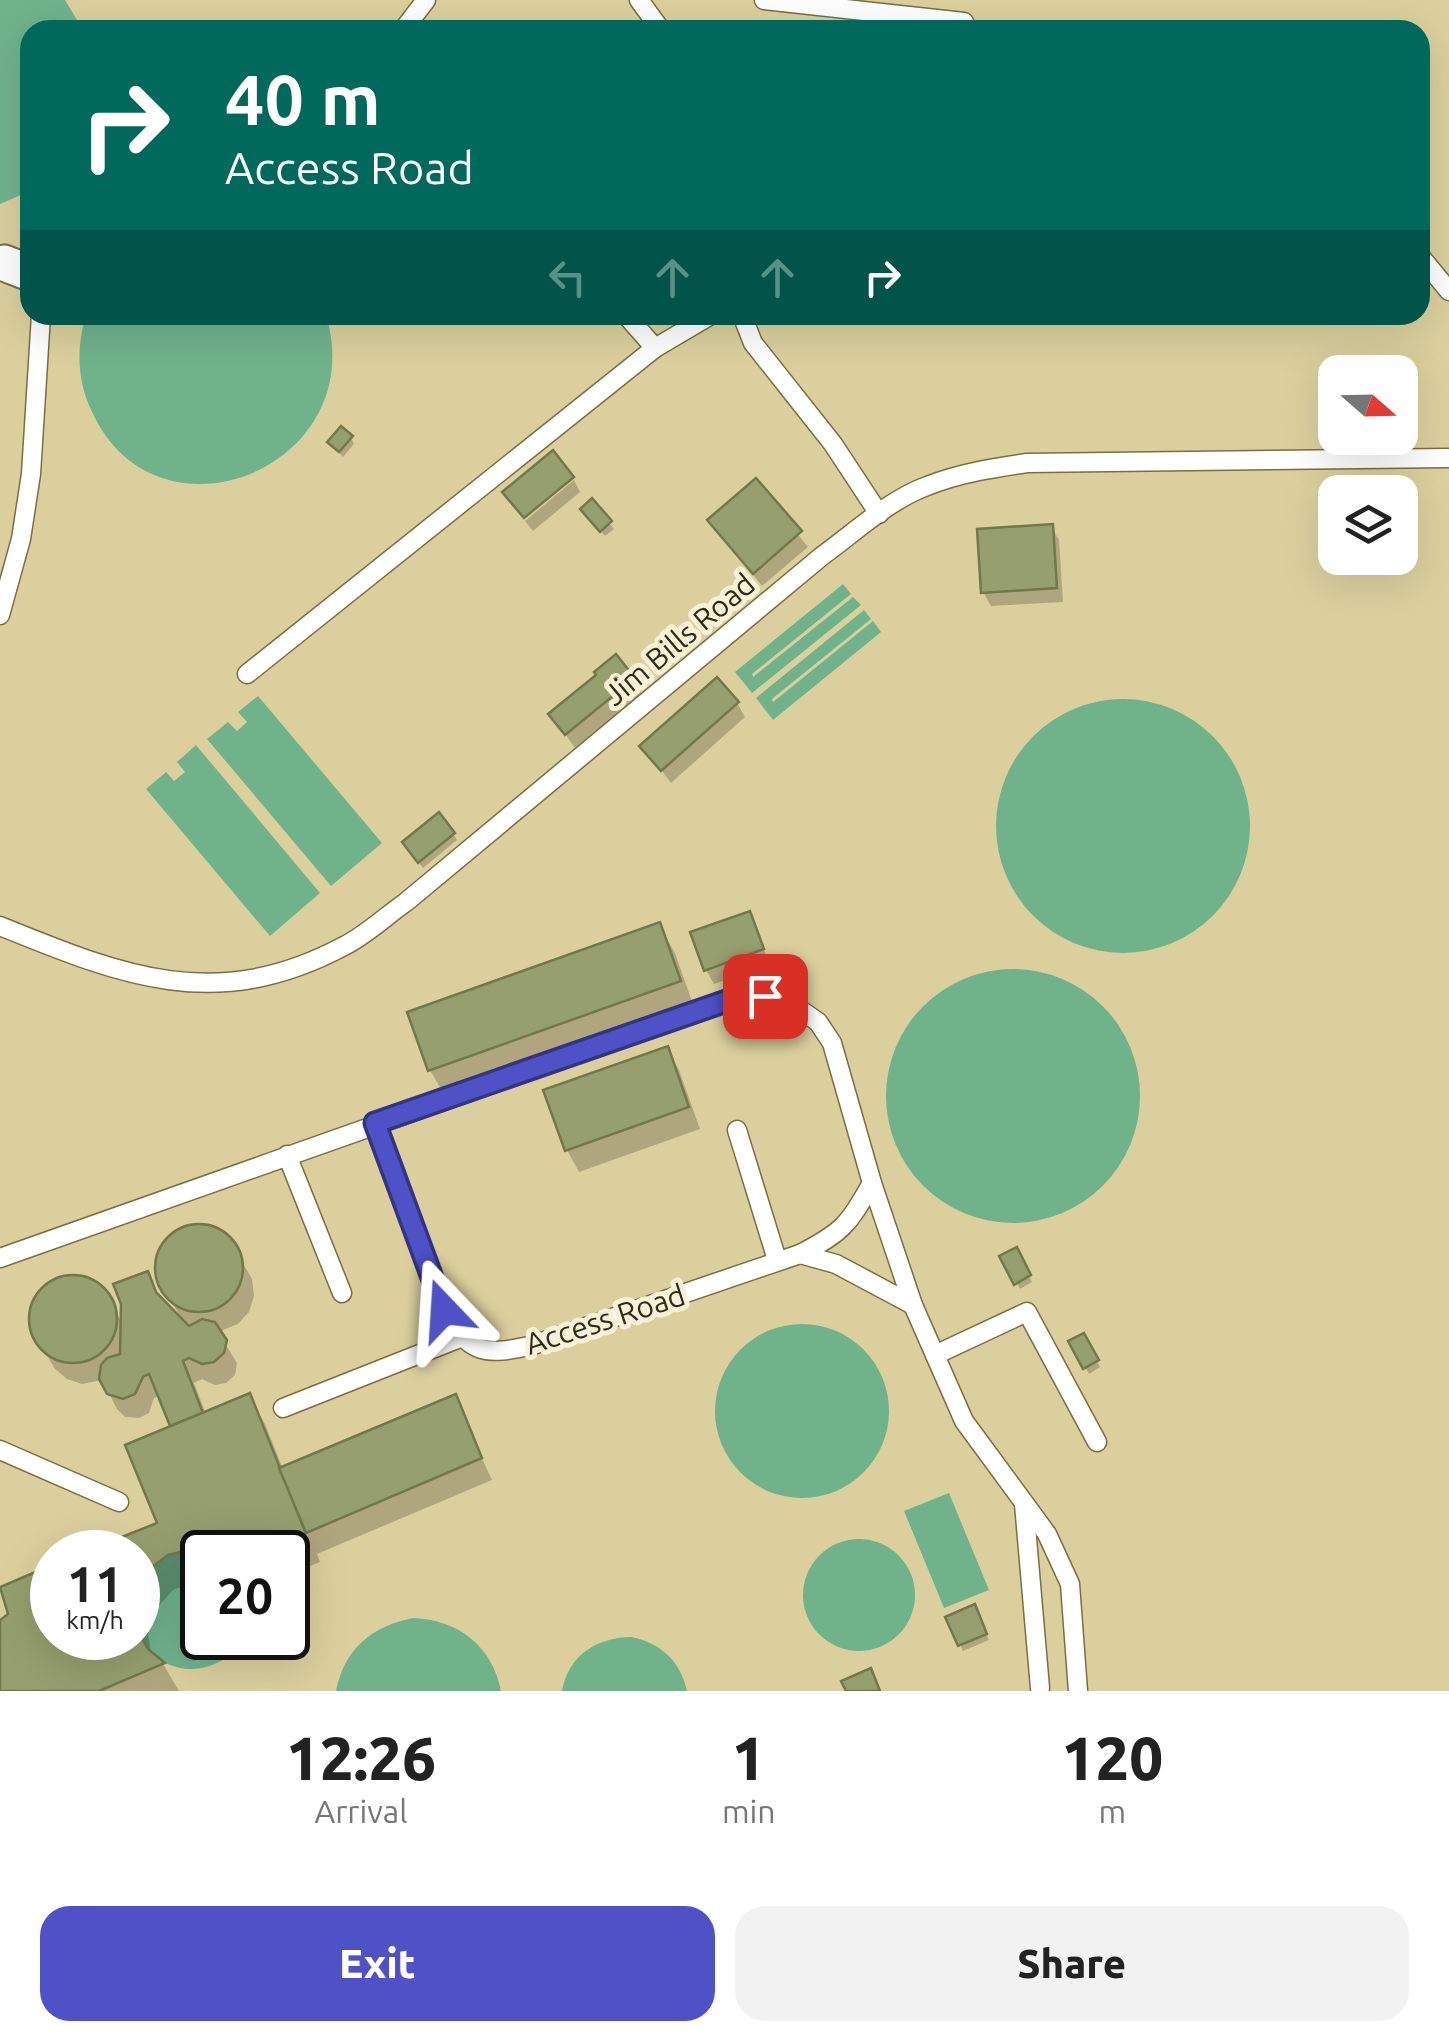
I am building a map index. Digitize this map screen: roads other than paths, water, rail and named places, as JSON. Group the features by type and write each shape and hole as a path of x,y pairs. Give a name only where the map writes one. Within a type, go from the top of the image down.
{"lane":[{"path":"764,0 946,20"},
{"path":"1430,268 1449,292"},
{"path":"0,615 21,539 31,474 39,325"},
{"path":"635,325 655,348"},
{"path":"247,674 655,348 694,325"},
{"path":"746,325 752,343 832,444 879,514"},
{"name":"Jim Bills Road","path":"0,926 97,966 166,982 206,984 244,980 314,960 348,944 406,902 822,556 923,487 970,472 1027,462 1449,458"},
{"path":"0,1258 735,998 765,996 794,1006 818,1022 832,1043 872,1183 913,1305 964,1421 1047,1534 1070,1584 1078,1691"},
{"path":"284,1408 460,1338 444,1310 375,1123"},
{"path":"737,1130 777,1260"},
{"path":"287,1155 342,1293"},
{"name":"Access Road","path":"460,1338 495,1354 533,1345 800,1254 835,1236 872,1183"},
{"path":"800,1254 836,1264 913,1305"},
{"path":"935,1355 1027,1312 1097,1442"},
{"path":"0,1450 119,1502"},
{"path":"1024,1504 1040,1688"}]}
